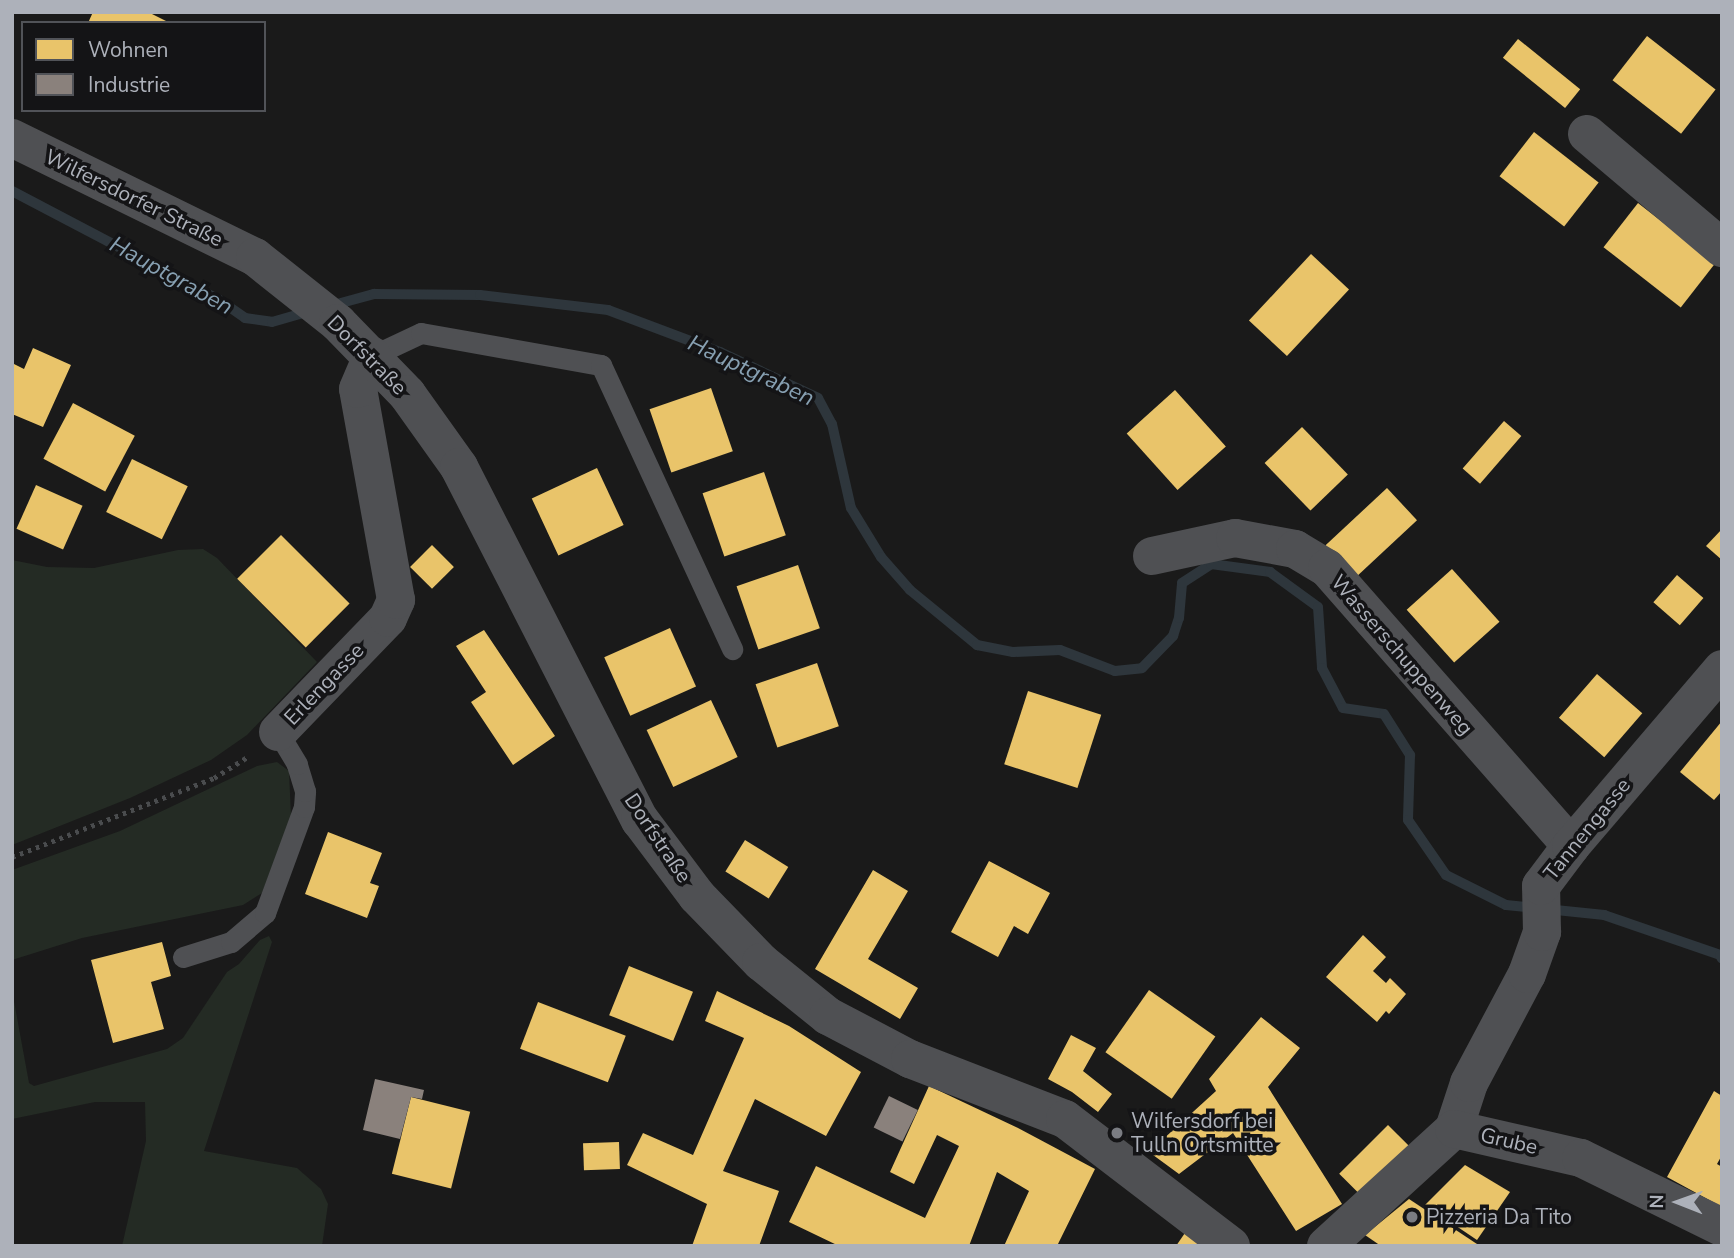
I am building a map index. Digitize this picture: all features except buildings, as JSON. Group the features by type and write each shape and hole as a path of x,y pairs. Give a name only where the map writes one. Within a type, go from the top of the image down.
{"street":[{"path":"1587,134 1722,248"},
{"name":"Wilfersdorfer Straße","path":"12,138 255,257"},
{"name":"Dorfstraße","path":"255,257 338,323 407,394 459,467 640,820 696,896 761,962 828,1016 910,1059 1065,1119 1231,1246"},
{"name":"Erlengasse","path":"278,732 387,618 396,600 358,390 372,356"},
{"name":"Wasserschuppenweg","path":"1152,556 1235,538 1295,549 1327,568 1570,846"},
{"name":"Tannengasse","path":"1454,1129 1469,1083 1527,974 1542,932 1541,886 1570,846 1722,670"},
{"name":"Grube","path":"1326,1246 1454,1129 1581,1158 1722,1227"}],"lane":[{"path":"372,356 421,333 601,365 732,649"},
{"path":"183,957 231,942 265,913 304,807 304,791 297,764 278,732"}],"path":[{"name":"Erlengasse","path":"12,857 214,778 278,732"}],"shaded area":[{"path":"203,549 217,558 317,662 247,735 211,760 130,798 12,845 12,560 47,567 94,568 178,550"},
{"path":"277,762 289,771 291,816 262,893 243,905 82,938 12,960 12,870 120,831 257,766"},
{"path":"269,936 272,942 204,1151 297,1168 321,1189 328,1204 322,1246 122,1246 146,1141 145,1102 95,1102 12,1119 12,990 29,1083 34,1086 167,1049 183,1038 227,972 239,964 260,940"}],"waterway":[{"name":"Hauptgraben","path":"12,191 218,299 245,318 272,322 308,312"},
{"name":"Hauptgraben","path":"330,306 374,294 480,295 608,310 720,352 818,398 832,424 851,508 881,557 910,590 977,645 1013,652 1060,650 1115,671 1142,668 1173,636 1179,618 1182,583 1211,564 1270,572 1318,607 1322,668 1343,708 1384,714 1410,755 1408,820 1446,875 1506,905 1604,915 1720,955 1722,959"}],"place":[{"name":"Wilfersdorf bei Tulln Ortsmitte","path":"1117,1133"},
{"name":"Pizzeria Da Tito","path":"1412,1217"}]}
